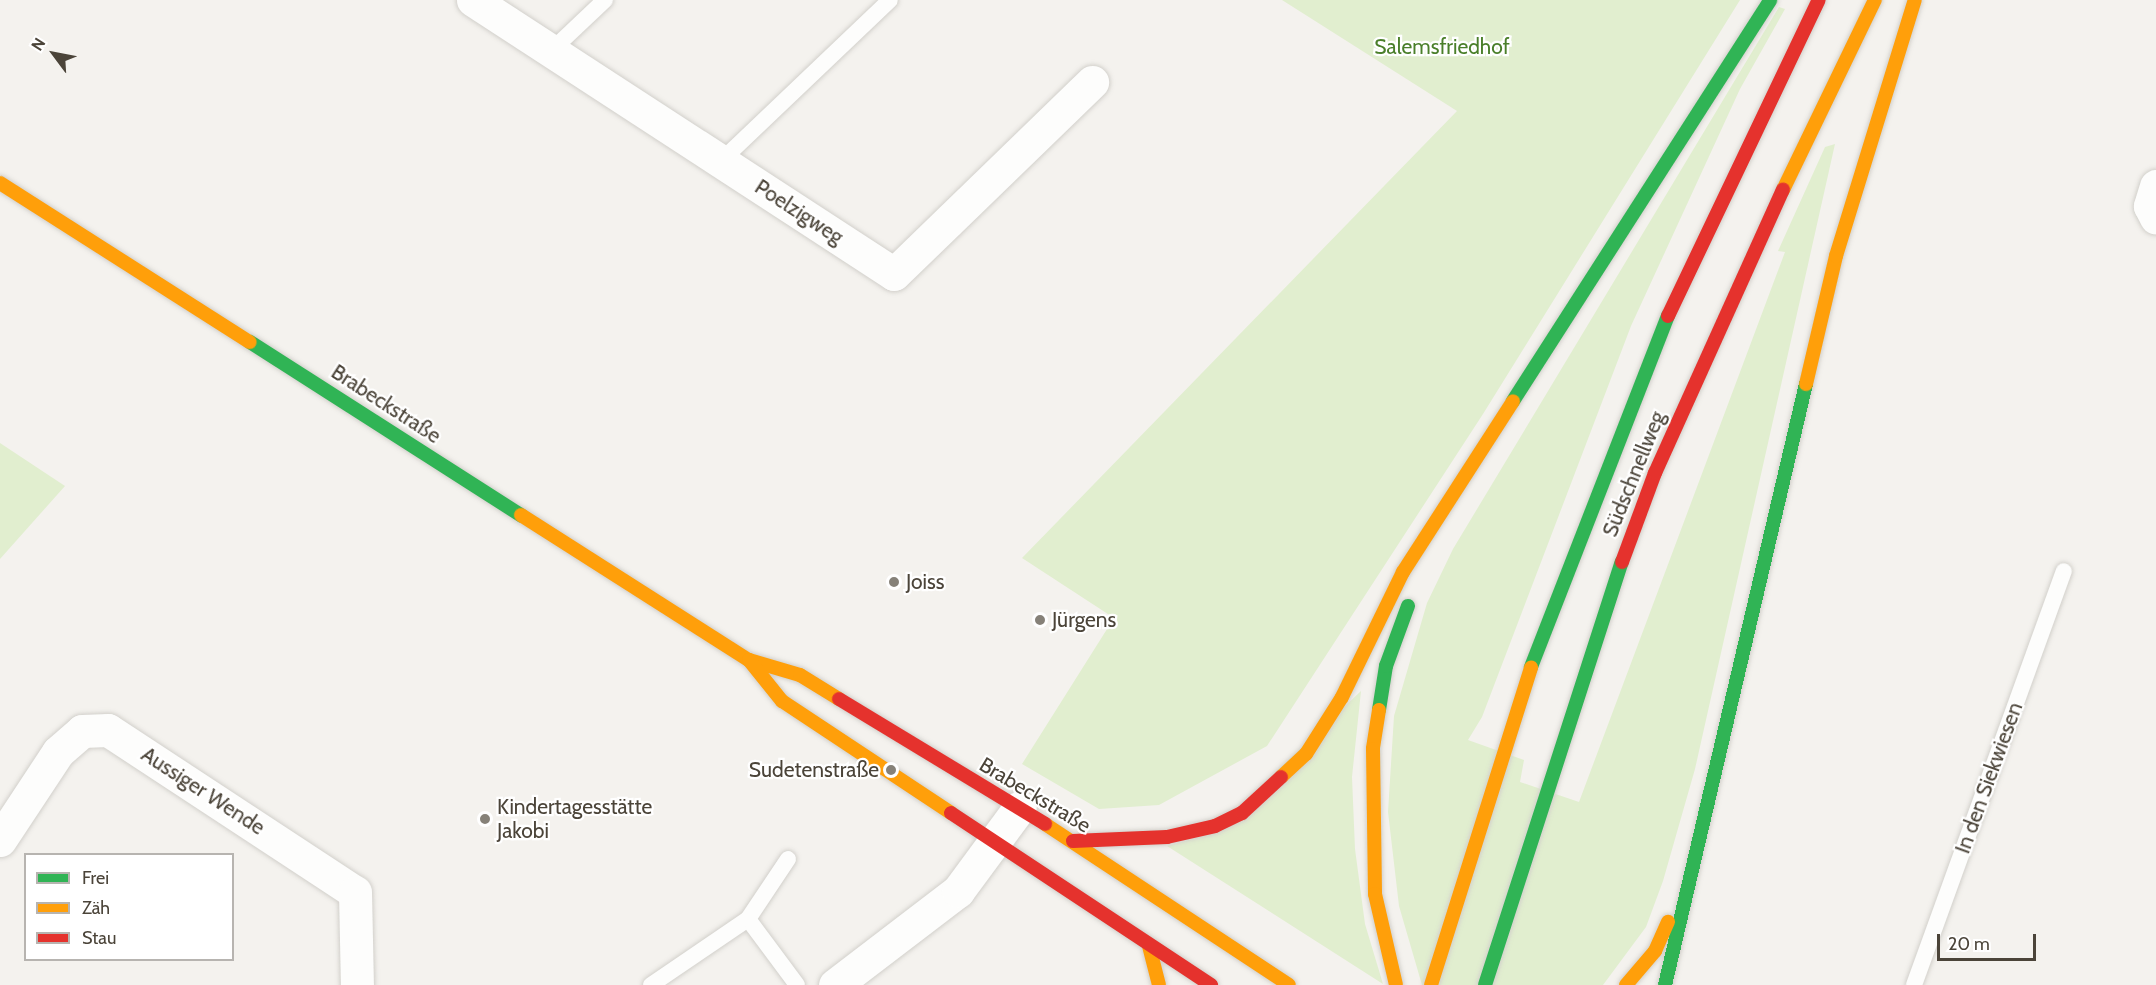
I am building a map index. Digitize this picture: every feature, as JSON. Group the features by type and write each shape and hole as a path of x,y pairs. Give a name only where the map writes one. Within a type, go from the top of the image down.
{"main road":[{"path":"1073,842 1167,837 1215,826 1242,813 1270,789 1318,735 1403,572 1464,484 1770,0"},
{"name":"Südschnellweg","path":"1431,985 1545,622 1617,437 1683,279 1819,0"},
{"name":"Südschnellweg","path":"1485,985 1521,858 1655,473 1730,300 1875,0"},
{"path":"1665,985 1684,889 1836,256 1915,0"},
{"name":"Brabeckstraße","path":"0,183 749,660 800,675 1020,807 1289,985"},
{"path":"1425,569 1464,484"},
{"path":"1396,985 1376,894 1373,748 1386,666 1415,591"},
{"name":"Brabeckstraße","path":"749,660 782,701 994,844 1211,985"},
{"path":"1626,985 1655,951 1684,889"},
{"path":"1149,946 1159,985"}],"street":[{"name":"Poelzigweg","path":"473,0 894,274 1092,82"},
{"name":"Aussiger Wende","path":"0,840 58,752 82,731 108,730 355,892 357,985"},
{"path":"835,985 958,891 1020,807"}],"lane":[{"path":"551,51 605,0"},
{"path":"721,161 890,0"},
{"name":"In den Siekwiesen","path":"1914,985 2064,571"},
{"path":"651,985 748,919 788,859"},
{"path":"748,919 797,985"}],"green space":[{"name":"Salemsfriedhof","path":"1282,0 1740,0 1483,414 1267,746 1159,805 1099,809 1022,764 1114,618 1022,558 1457,111"},
{"path":"1779,7 1785,9 1740,89 1631,326 1482,717 1468,740 1524,760 1520,782 1579,802 1785,252 1778,251 1825,147 1835,144 1695,769 1663,881 1646,927 1603,985 1422,985 1399,906 1388,812 1394,716 1427,603 1453,549"},
{"path":"0,443 65,486 0,559"},
{"path":"1361,691 1352,777 1355,849 1365,924 1383,984 1167,846 1210,834"}],"traffic: fast":[{"path":"1513,401 1770,0"},
{"path":"1531,667 1668,316"},
{"path":"250,342 521,515"},
{"path":"1665,985 1806,384"},
{"path":"1485,985 1622,562"},
{"path":"1379,710 1386,666 1408,606"}],"traffic: slow":[{"path":"1783,190 1875,0"},
{"path":"1806,384 1836,256 1915,0"},
{"path":"0,183 250,342"},
{"path":"1281,777 1306,754 1342,697 1403,572 1513,401"},
{"path":"521,515 749,660 800,675 839,699"},
{"path":"749,660 782,701 951,813"},
{"path":"1431,985 1531,667"},
{"path":"1379,710 1373,749 1375,894 1396,985"},
{"path":"1045,824 1289,985"},
{"path":"1626,985 1655,951 1668,922"},
{"path":"1149,946 1159,985"}],"traffic: jam":[{"path":"1668,316 1819,0"},
{"path":"1622,562 1655,473 1783,190"},
{"path":"839,699 1045,824"},
{"path":"1073,841 1167,837 1215,826 1242,813 1281,777"},
{"path":"951,813 1211,985"}],"place":[{"name":"Joiss","path":"894,582"},
{"name":"Jürgens","path":"1040,620"},
{"name":"Sudetenstraße","path":"891,770"},
{"name":"Kindertagesstätte Jakobi","path":"485,819"}]}
